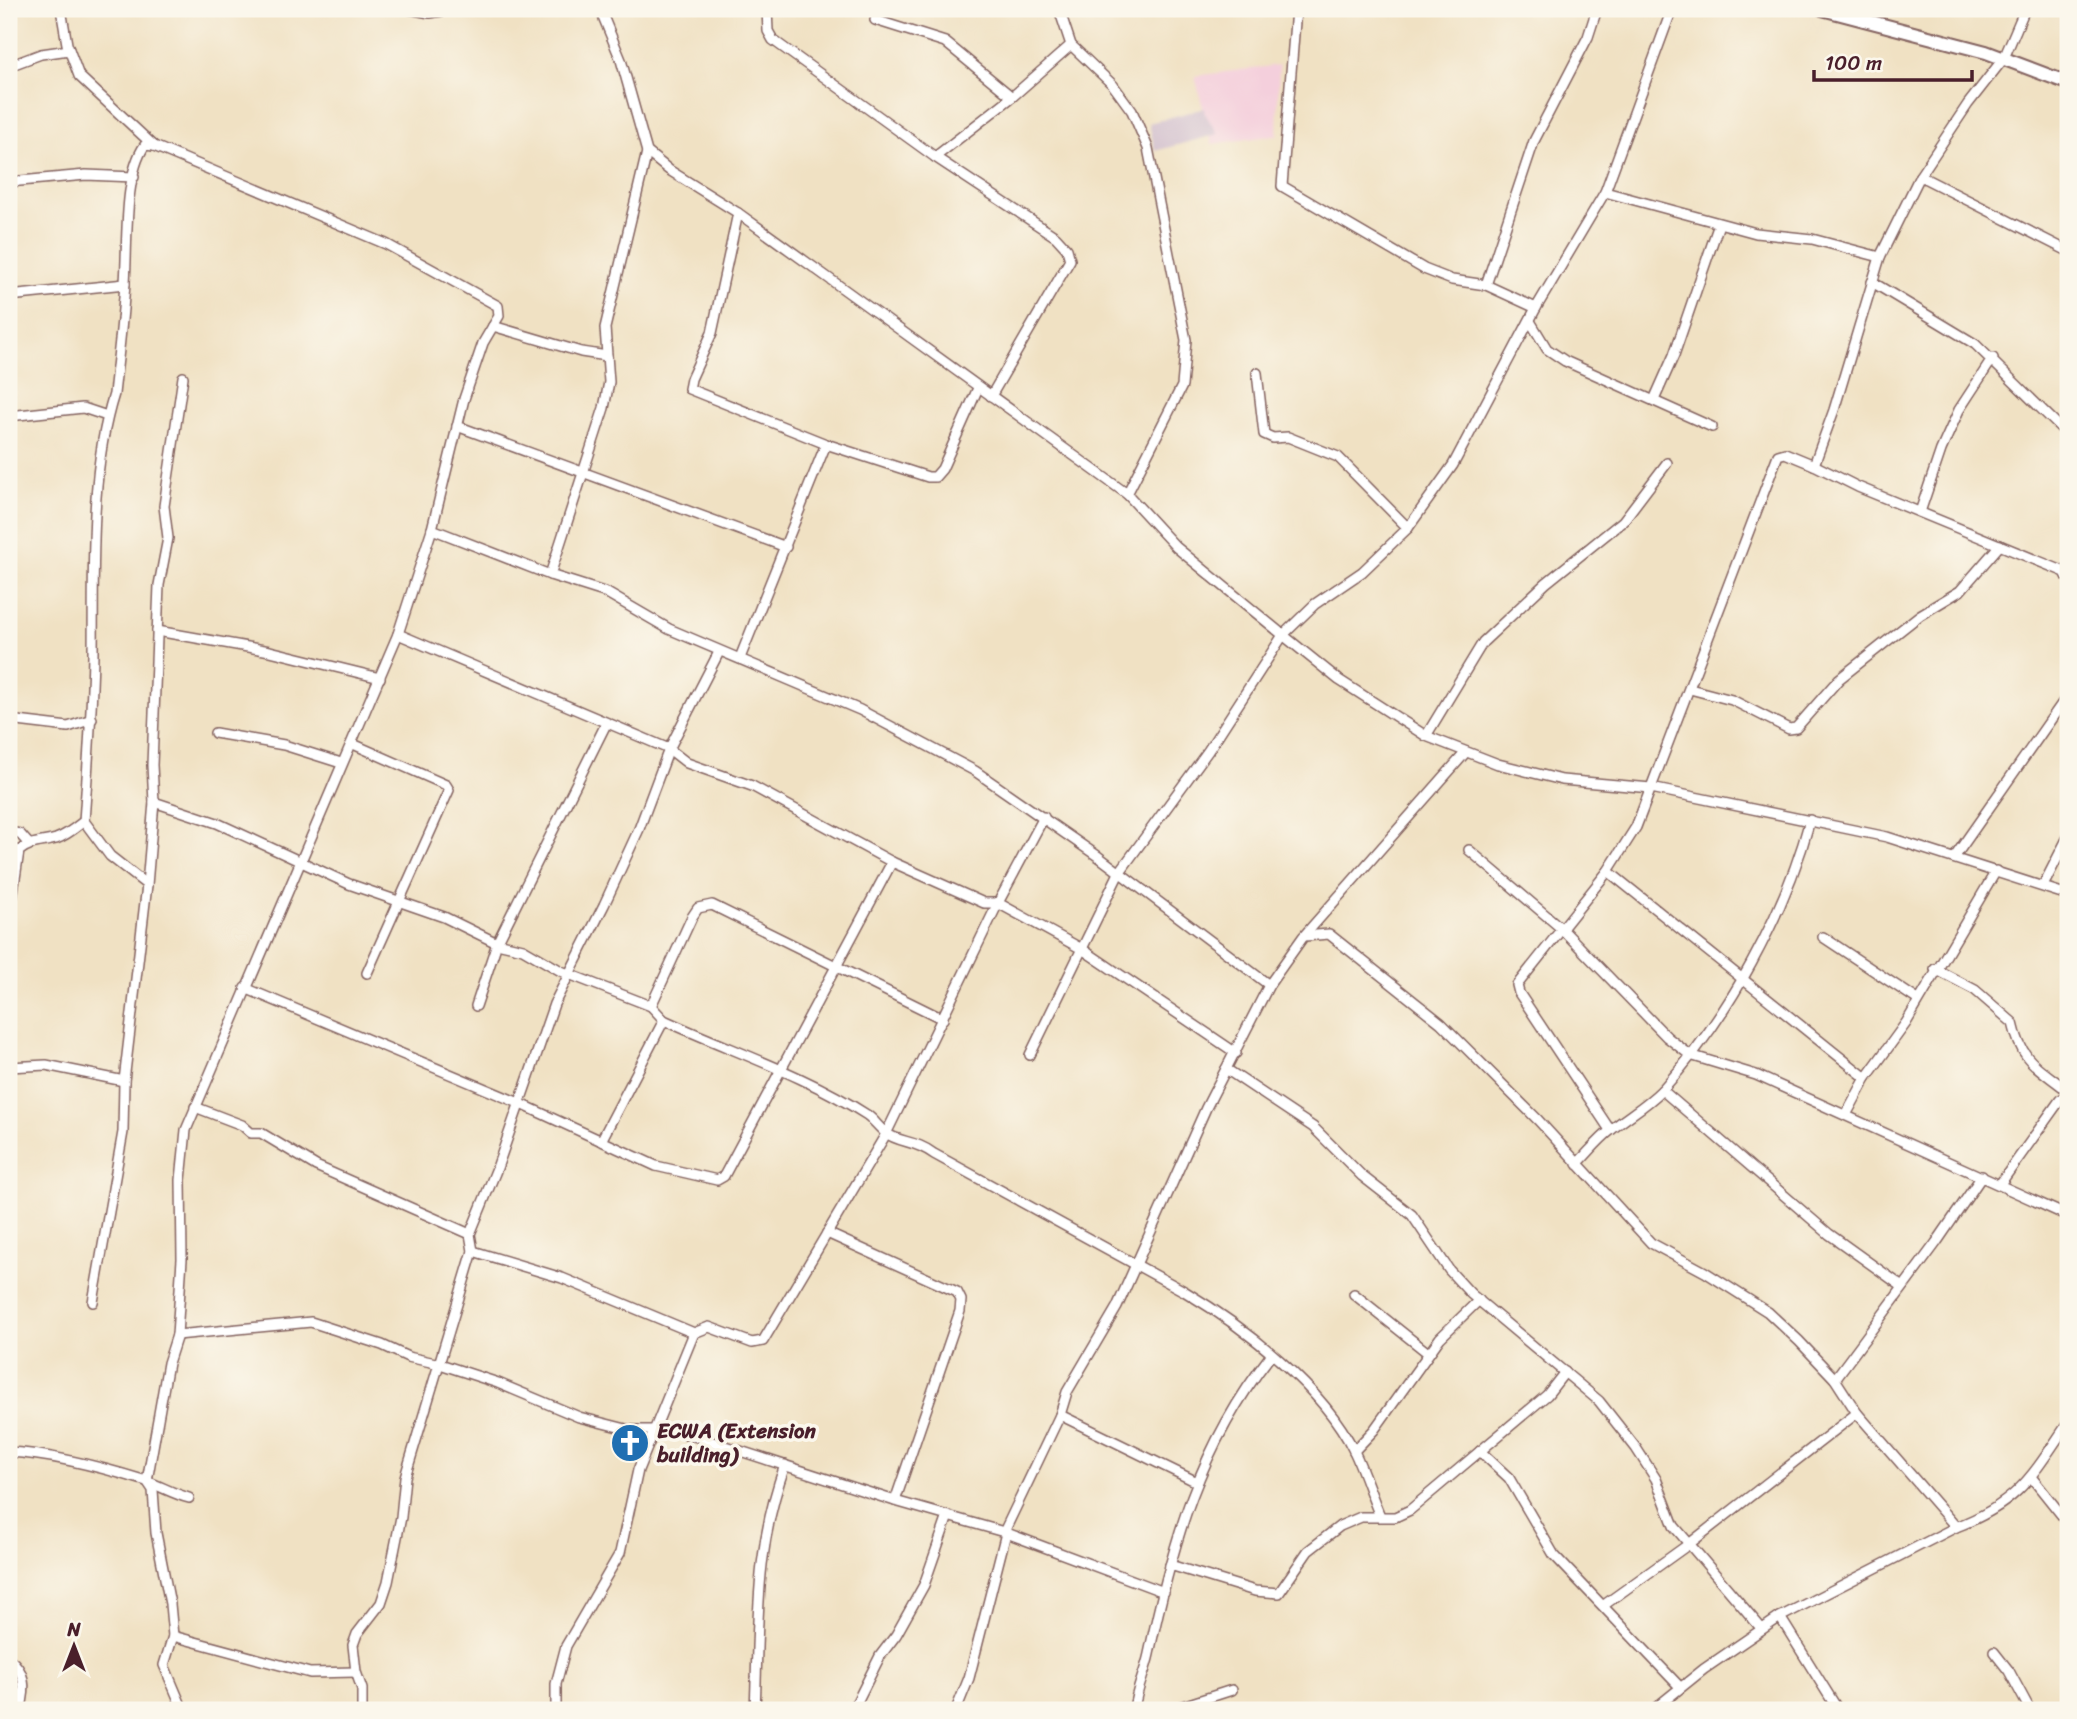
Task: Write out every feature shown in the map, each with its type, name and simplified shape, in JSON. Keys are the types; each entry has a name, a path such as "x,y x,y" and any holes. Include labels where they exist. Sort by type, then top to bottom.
{"street":[{"path":"61,9 69,50 79,76 96,95 154,146"},
{"path":"409,9 430,13 454,9"},
{"path":"550,575 604,408 608,382 605,328 647,152 621,60 600,9"},
{"path":"767,9 768,31 773,40 935,157 1056,237 1067,249 1070,260 992,396"},
{"path":"1059,9 1071,45 1113,85 1132,111 1148,148 1186,340 1182,386 1127,494"},
{"path":"1296,9 1282,186 1424,269 1452,280 1486,285 1536,308"},
{"path":"1486,285 1534,141 1588,37 1597,9"},
{"path":"1030,1055 1119,873 1208,751 1283,635 1315,604 1362,572 1408,528 1453,465 1536,308 1605,192 1672,9"},
{"path":"1822,9 1923,33 2004,58 2068,83"},
{"path":"1814,465 1834,410 1880,257 1920,176 1968,104 2004,58 2025,9"},
{"path":"875,20 945,41 1012,97"},
{"path":"935,157 1012,97 1071,45"},
{"path":"9,66 19,60 69,50"},
{"path":"147,885 110,856 84,821 92,719 96,511 107,416 114,394 135,163 145,145 154,146 386,244 498,306 499,316 482,343 457,426 432,529 398,634 186,1130 182,1151 182,1259 177,1335 168,1363 147,1481 154,1496 156,1534 163,1562 173,1636 164,1665 183,1710"},
{"path":"647,152 669,170 738,213 1127,494 1176,547 1283,635 1339,680 1426,736 1498,764 1562,780 1651,788 1887,837 2068,895"},
{"path":"9,182 86,176 134,177"},
{"path":"1920,176 2068,251"},
{"path":"1605,192 1756,233 1840,245 1880,257"},
{"path":"738,213 712,333 691,379 690,390 826,444 935,477 942,469 978,388"},
{"path":"1654,400 1674,355 1719,224"},
{"path":"1872,282 1975,344 1993,358 2068,435"},
{"path":"9,296 125,284"},
{"path":"1530,321 1547,349 1565,361 1712,427"},
{"path":"493,326 581,352 607,356"},
{"path":"1920,512 1941,450 1959,411 1993,358"},
{"path":"1256,373 1264,434 1273,438 1288,437 1338,457 1408,528"},
{"path":"93,1301 123,1132 124,1082 154,802 151,788 159,585 168,538 164,506 183,377"},
{"path":"9,416 83,408 107,416"},
{"path":"457,426 786,547"},
{"path":"740,658 826,444"},
{"path":"1610,1130 1516,988 1519,980 1608,871 1636,827 1776,457 1785,453 1858,487 2067,573"},
{"path":"1426,736 1483,642 1546,583 1623,522 1667,463"},
{"path":"432,529 550,575 607,593 669,629 860,710 975,771 1044,817 1269,985"},
{"path":"1690,689 1732,700 1789,729 1796,728 1839,679 1920,615 1960,591 2000,545"},
{"path":"157,631 270,650 380,678"},
{"path":"398,634 669,749 687,763 752,786 892,862 984,903 998,903 1082,949 1236,1053"},
{"path":"362,1710 362,1689 356,1672 353,1645 357,1634 381,1603 388,1582 401,1517 405,1477 473,1251 470,1234 554,1004 639,829 669,749 719,652"},
{"path":"1954,858 2068,695"},
{"path":"9,720 68,727 92,719"},
{"path":"476,1006 497,943 606,724"},
{"path":"215,733 284,745 341,763"},
{"path":"353,744 446,785 449,790 367,973"},
{"path":"956,1710 969,1678 1005,1533 1060,1415 1067,1392 1137,1265 1159,1207 1269,985 1303,937 1466,752"},
{"path":"154,802 184,810 302,859 349,884 444,917 497,943 523,949 569,974 651,1006 664,1020 783,1070 869,1116 886,1134 923,1145 934,1154 1214,1309 1298,1378 1336,1420 1354,1451 1380,1516"},
{"path":"473,1251 562,1278 694,1333 709,1327 752,1343 763,1341 886,1134 998,903 1044,817"},
{"path":"1577,1164 1610,1130 1642,1109 1661,1090 1690,1055 1744,979 1803,848 1811,820"},
{"path":"9,920 15,862 19,851 28,844 69,833 84,821"},
{"path":"9,832 20,834 28,844"},
{"path":"2043,886 2068,837"},
{"path":"1469,850 1562,929 1667,1037 1690,1055 1756,1075 2068,1216"},
{"path":"245,988 519,1103 656,1166 717,1180 724,1176 783,1070 892,862"},
{"path":"1608,871 1866,1078"},
{"path":"1846,1115 1866,1078 1918,1000 1996,871"},
{"path":"651,1006 692,917 698,908 712,905 943,1019"},
{"path":"1303,937 1329,934 1408,994 1482,1064 1651,1243 1768,1312 1835,1379 1857,1413 1956,1527"},
{"path":"1823,937 1918,1000"},
{"path":"1935,969 1975,990 2012,1023 2014,1037 2029,1060 2068,1093 2060,1100 2000,1184"},
{"path":"601,1141 664,1020"},
{"path":"9,1067 46,1065 124,1082"},
{"path":"1226,1069 1313,1126 1362,1176 1412,1215 1449,1270 1479,1300 1599,1401 1636,1448 1656,1479 1674,1526 1761,1628"},
{"path":"1661,1090 1829,1234 1903,1287"},
{"path":"195,1107 242,1125 251,1133 261,1133 316,1166 470,1234"},
{"path":"1835,1379 1982,1176"},
{"path":"827,1233 957,1292 961,1300 960,1311 895,1501"},
{"path":"1354,1294 1428,1353"},
{"path":"1354,1451 1374,1430 1428,1353 1479,1300"},
{"path":"177,1335 311,1322 382,1345 408,1357 440,1364 540,1398 579,1417 630,1430 670,1430 1005,1533 1164,1592"},
{"path":"556,1710 556,1684 566,1646 620,1553 638,1470 694,1333"},
{"path":"1134,1710 1177,1535 1209,1450 1245,1389 1271,1355"},
{"path":"1170,1565 1255,1591 1279,1593 1308,1551 1328,1534 1361,1517 1395,1517 1410,1510 1547,1395 1565,1373"},
{"path":"1604,1605 1689,1544 1857,1413"},
{"path":"1060,1415 1197,1482"},
{"path":"1653,1710 1680,1687 1780,1616 1956,1527 1984,1516 2006,1502 2032,1478 2068,1423"},
{"path":"1480,1451 1510,1478 1554,1555 1680,1687"},
{"path":"9,1452 84,1463 147,1481 172,1494 190,1498"},
{"path":"755,1710 760,1562 770,1506 785,1465"},
{"path":"2032,1478 2068,1523"},
{"path":"853,1710 880,1656 896,1635 924,1585 948,1516"},
{"path":"1780,1616 1838,1710"},
{"path":"173,1636 310,1673 356,1672"},
{"path":"1994,1652 2009,1671 2030,1710"},
{"path":"9,1659 22,1673 24,1698 20,1710"},
{"path":"1170,1710 1231,1690"}],"shaded area":[{"path":"1279,65 1277,135 1212,144 1195,76"},
{"path":"1205,108 1204,112 1218,134 1155,151 1149,123"}],"place":[{"name":"ECWA (Extension building)","path":"630,1443"}]}
